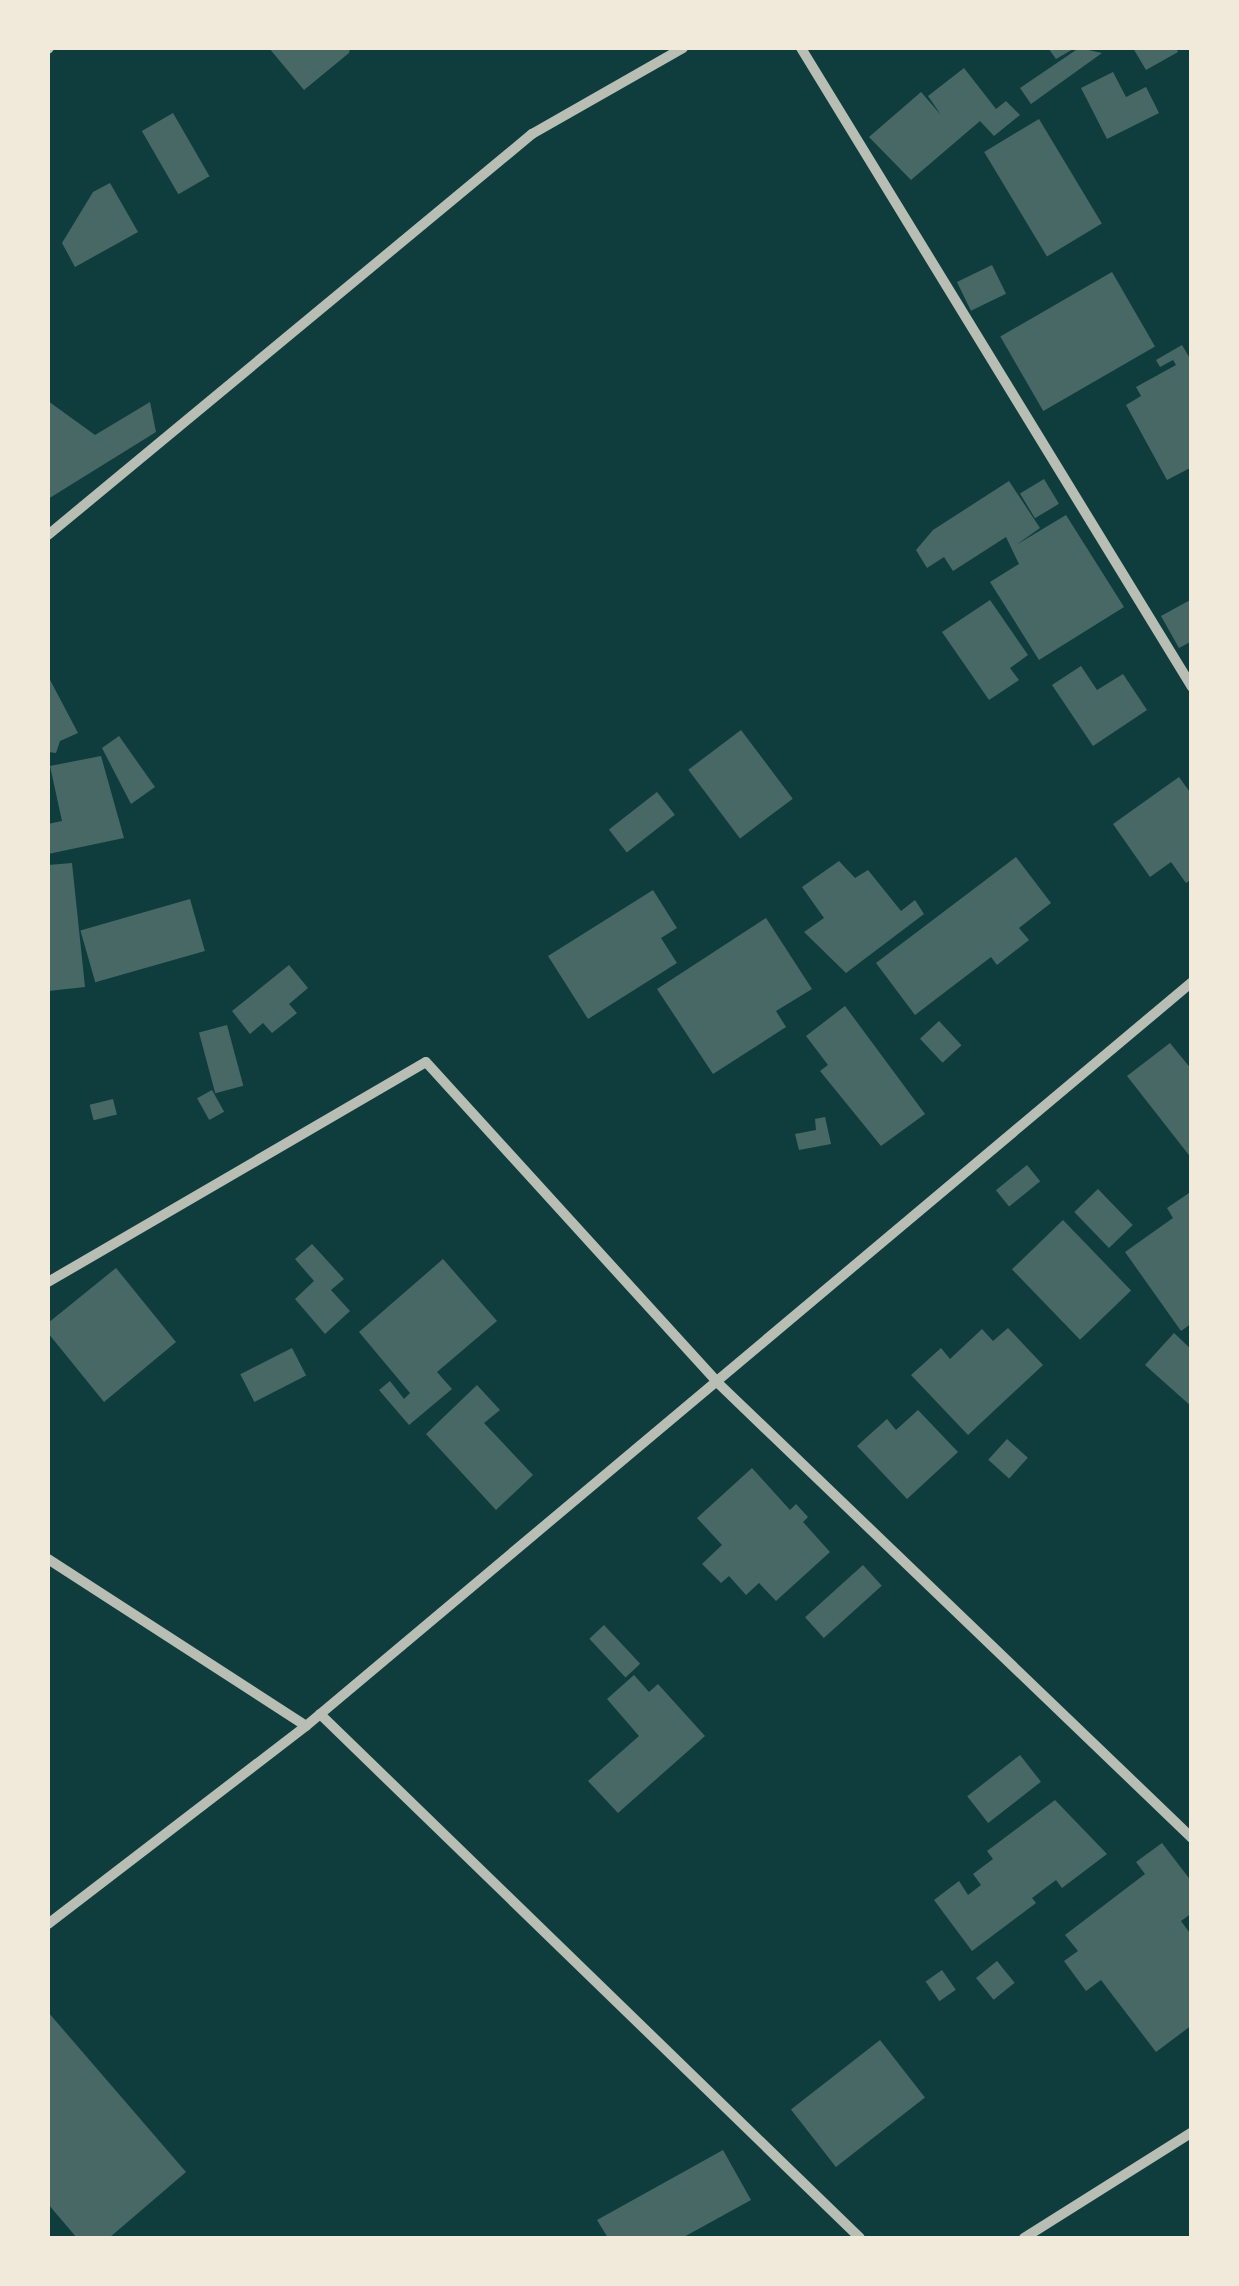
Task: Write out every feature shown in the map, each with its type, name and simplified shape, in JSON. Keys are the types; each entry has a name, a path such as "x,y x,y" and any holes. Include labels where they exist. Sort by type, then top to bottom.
{"street":[{"path":"48,535 532,134 683,48"},
{"path":"801,48 1192,687"},
{"path":"48,1924 306,1726 719,1384 1192,982"},
{"path":"48,1282 426,1062 719,1384 1192,1838"},
{"path":"48,1559 306,1726"},
{"path":"320,1714 860,2238"},
{"path":"1024,2238 1192,2132"}],"building":[{"path":"269,48 350,48 349,53 304,90"},
{"path":"1048,48 1075,48 1056,59"},
{"path":"1079,48 1102,53 1031,104 1020,88"},
{"path":"1133,48 1176,48 1178,52 1146,70"},
{"path":"964,68 996,109 1006,101 1020,115 994,136 980,121 911,180 869,137 921,92 941,115 928,96"},
{"path":"1113,72 1126,97 1146,87 1159,113 1107,139 1081,88"},
{"path":"173,113 210,176 178,194 142,131"},
{"path":"1039,119 1102,224 1047,257 984,152"},
{"path":"110,183 138,232 75,267 62,243 93,192"},
{"path":"992,265 1006,294 971,311 957,282"},
{"path":"1112,272 1155,346 1043,411 1000,337"},
{"path":"1182,345 1192,362 1192,467 1167,480 1126,405 1141,396 1136,387 1176,365 1173,360 1160,367 1156,360"},
{"path":"48,401 95,435 150,402 156,432 48,499"},
{"path":"1044,479 1059,504 1035,518 1020,493"},
{"path":"1009,481 1040,528 1016,545 1066,515 1124,607 1039,660 990,582 1019,564 1006,537 953,571 944,557 927,568 916,550 933,530"},
{"path":"1192,599 1192,641 1179,648 1161,616"},
{"path":"990,600 1028,655 1010,668 1019,680 989,700 942,632"},
{"path":"1081,666 1097,690 1123,674 1147,710 1093,746 1052,685"},
{"path":"48,676 78,733 60,741 56,753 48,752"},
{"path":"741,730 793,799 740,838 688,770"},
{"path":"119,736 155,787 131,804 102,748"},
{"path":"101,756 124,838 48,854 48,824 62,821 50,766"},
{"path":"1179,777 1192,795 1192,879 1186,883 1171,862 1150,877 1113,824"},
{"path":"657,792 675,815 627,852 609,830"},
{"path":"1016,857 1051,903 1019,928 1029,940 997,965 991,957 915,1015 876,963"},
{"path":"839,861 855,878 868,870 901,911 915,900 924,914 846,973 804,932 824,918 802,887"},
{"path":"72,863 85,987 48,991 48,865"},
{"path":"653,890 677,928 661,938 677,963 588,1019 548,956"},
{"path":"190,899 205,951 95,982 80,930"},
{"path":"766,918 812,989 776,1011 786,1027 713,1074 657,989"},
{"path":"289,965 308,988 289,1004 297,1013 272,1033 263,1023 250,1034 232,1011"},
{"path":"845,1006 925,1114 881,1146 820,1071 828,1065 806,1036"},
{"path":"939,1021 962,1045 942,1063 920,1039"},
{"path":"227,1025 243,1086 215,1093 199,1033"},
{"path":"1170,1043 1192,1070 1192,1159 1127,1076"},
{"path":"212,1090 224,1112 209,1120 197,1098"},
{"path":"113,1099 117,1115 94,1120 90,1105"},
{"path":"825,1117 831,1144 799,1150 795,1134 816,1130 815,1119"},
{"path":"1027,1165 1040,1181 1009,1206 996,1190"},
{"path":"1098,1189 1133,1225 1109,1248 1074,1212"},
{"path":"1189,1193 1192,1323 1181,1331 1125,1252 1173,1218 1167,1208"},
{"path":"1063,1220 1131,1290 1080,1340 1012,1269"},
{"path":"312,1244 344,1279 331,1290 350,1311 325,1334 295,1299 314,1281 295,1259"},
{"path":"443,1259 497,1321 437,1372 452,1389 409,1425 379,1390 390,1381 404,1399 410,1393 359,1332"},
{"path":"116,1268 176,1342 104,1402 48,1333 48,1323"},
{"path":"1008,1328 1043,1365 968,1435 911,1375 941,1348 950,1359 982,1329 993,1341"},
{"path":"1174,1333 1192,1350 1192,1407 1145,1365"},
{"path":"292,1348 306,1376 254,1402 240,1374"},
{"path":"477,1385 500,1410 484,1423 533,1475 496,1510 426,1434"},
{"path":"918,1410 958,1452 907,1499 857,1446 887,1419 896,1430"},
{"path":"1007,1439 1028,1458 1009,1479 988,1460"},
{"path":"752,1468 790,1510 796,1504 808,1517 803,1522 830,1552 776,1601 759,1583 746,1595 729,1576 721,1583 702,1564 722,1545 697,1518"},
{"path":"863,1565 882,1586 824,1638 805,1617"},
{"path":"604,1625 640,1664 626,1677 589,1639"},
{"path":"634,1675 649,1692 658,1684 705,1736 618,1813 588,1781 639,1736 607,1699"},
{"path":"1020,1755 1041,1782 988,1823 967,1796"},
{"path":"1055,1800 1107,1854 1062,1888 1056,1880 1032,1898 1036,1903 972,1951 934,1900 959,1881 968,1895 981,1885 973,1874 993,1859 987,1851"},
{"path":"1162,1843 1192,1882 1192,1913 1181,1921 1192,1936 1192,2025 1156,2052 1101,1980 1086,1991 1064,1961 1078,1951 1065,1935 1145,1874 1136,1862"},
{"path":"997,1961 1015,1983 994,2000 976,1978"},
{"path":"942,1970 956,1990 939,2001 926,1981"},
{"path":"48,2012 186,2172 109,2238 77,2238 48,2204"},
{"path":"880,2040 925,2098 836,2167 791,2110"},
{"path":"723,2150 751,2200 682,2238 608,2238 597,2220"}]}
